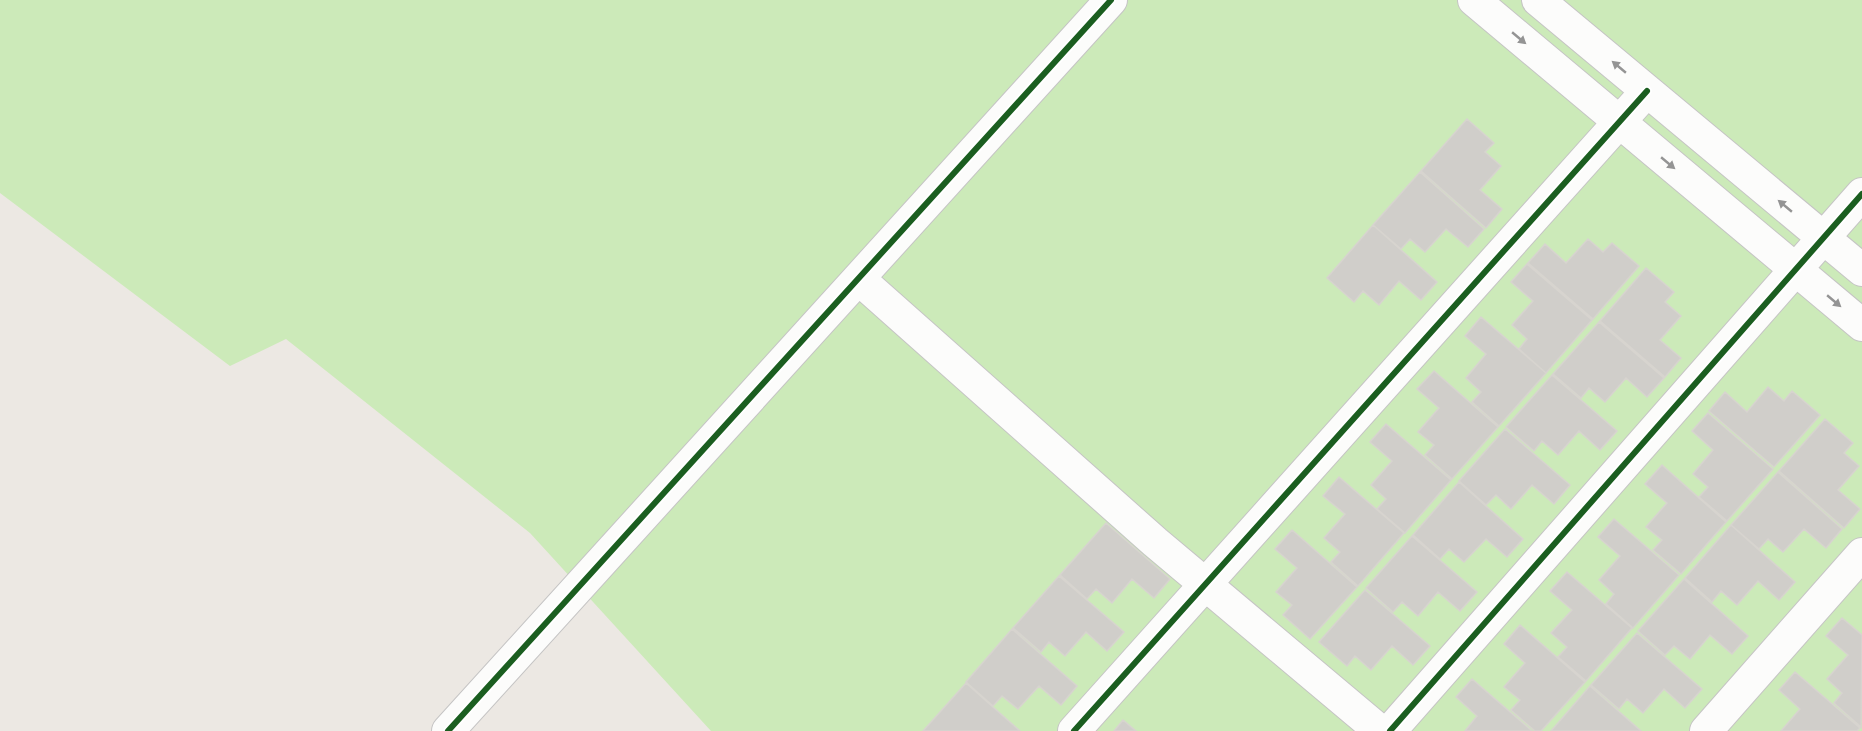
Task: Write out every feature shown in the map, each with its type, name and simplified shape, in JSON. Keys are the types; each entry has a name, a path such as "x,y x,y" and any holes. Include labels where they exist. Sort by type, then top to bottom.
{"street":[{"path":"448,731 1111,0"},
{"path":"1474,0 1862,325"},
{"path":"1538,0 1862,270"},
{"path":"1074,731 1204,583 1647,91"},
{"path":"1390,731 1862,194"},
{"path":"859,279 1204,583 1380,731"},
{"path":"1706,731 1862,554"}],"green space":[{"path":"0,0 1862,0 1862,731 711,731 530,533 286,339 230,366 0,193"}],"building":[{"path":"1467,119 1494,143 1485,152 1501,166 1480,190 1502,209 1486,228 1421,171"},
{"path":"1420,172 1484,229 1468,247 1446,229 1425,252 1410,239 1401,249 1373,225"},
{"path":"1373,225 1437,282 1421,300 1399,281 1379,305 1363,291 1354,302 1327,278"},
{"path":"1588,239 1603,252 1612,243 1639,266 1593,319 1528,263 1545,244 1566,263"},
{"path":"1527,264 1592,320 1546,373 1519,349 1527,339 1512,325 1533,301 1511,282"},
{"path":"1646,268 1674,292 1665,302 1681,316 1660,340 1681,358 1665,377 1600,321"},
{"path":"1481,317 1546,373 1499,426 1472,402 1481,392 1466,378 1486,354 1465,336"},
{"path":"1599,322 1664,378 1647,397 1626,378 1605,402 1589,388 1581,398 1553,374"},
{"path":"1434,371 1498,427 1452,479 1425,455 1434,445 1418,432 1439,408 1417,389"},
{"path":"1552,375 1617,431 1600,450 1579,431 1558,455 1542,441 1534,451 1506,427"},
{"path":"1768,387 1784,401 1792,391 1820,415 1774,467 1709,411 1725,392 1747,412"},
{"path":"1708,413 1773,469 1727,521 1699,497 1708,487 1693,474 1713,450 1692,431"},
{"path":"1825,419 1853,443 1844,453 1859,466 1838,490 1860,509 1844,528 1779,471"},
{"path":"1386,424 1451,480 1405,533 1377,509 1386,499 1371,485 1392,461 1370,442"},
{"path":"1505,429 1570,485 1554,504 1532,485 1511,509 1496,495 1486,505 1459,481"},
{"path":"1662,465 1726,522 1681,574 1653,550 1662,540 1646,527 1667,503 1645,484"},
{"path":"1778,472 1842,529 1826,548 1804,529 1783,552 1768,539 1759,549 1731,525"},
{"path":"1339,477 1404,533 1358,586 1331,562 1340,552 1324,538 1345,514 1323,496"},
{"path":"1459,482 1523,539 1507,557 1486,539 1464,562 1449,549 1440,559 1413,535"},
{"path":"1614,519 1679,575 1633,628 1606,604 1614,594 1599,580 1620,556 1598,537"},
{"path":"1106,523 1170,579 1154,598 1132,579 1112,603 1096,589 1087,599 1060,575"},
{"path":"1731,525 1795,582 1779,600 1758,581 1737,605 1721,591 1712,602 1685,578"},
{"path":"1292,530 1357,587 1310,639 1283,615 1292,605 1276,592 1297,568 1275,549"},
{"path":"1412,536 1477,592 1460,611 1438,592 1418,616 1402,602 1393,612 1366,588"},
{"path":"1567,572 1632,628 1586,681 1558,657 1567,647 1551,633 1572,610 1550,591"},
{"path":"1059,576 1124,632 1107,651 1086,632 1065,656 1049,642 1041,652 1013,628"},
{"path":"1684,579 1748,636 1732,654 1710,635 1690,659 1674,646 1665,655 1638,631"},
{"path":"1365,590 1430,646 1413,665 1392,646 1371,670 1355,656 1347,666 1319,642"},
{"path":"1842,618 1862,635 1861,727 1834,703 1842,693 1827,679 1848,655 1826,636"},
{"path":"1520,625 1585,682 1541,731 1535,731 1511,710 1520,700 1504,687 1525,663 1504,644"},
{"path":"1012,629 1077,686 1061,705 1039,686 1018,709 1002,696 993,706 966,682"},
{"path":"1637,633 1702,689 1685,708 1664,689 1643,713 1627,699 1619,709 1591,685"},
{"path":"1795,672 1860,728 1857,731 1781,731 1800,709 1779,690"},
{"path":"1472,679 1532,731 1465,731 1477,716 1456,697"},
{"path":"966,683 1020,731 923,731"},
{"path":"1590,686 1641,731 1551,731"},
{"path":"1123,720 1136,731 1114,731"}],"cycle path":[{"path":"448,731 1111,0"},
{"path":"1074,731 1647,91"},
{"path":"1390,731 1862,194"}]}
